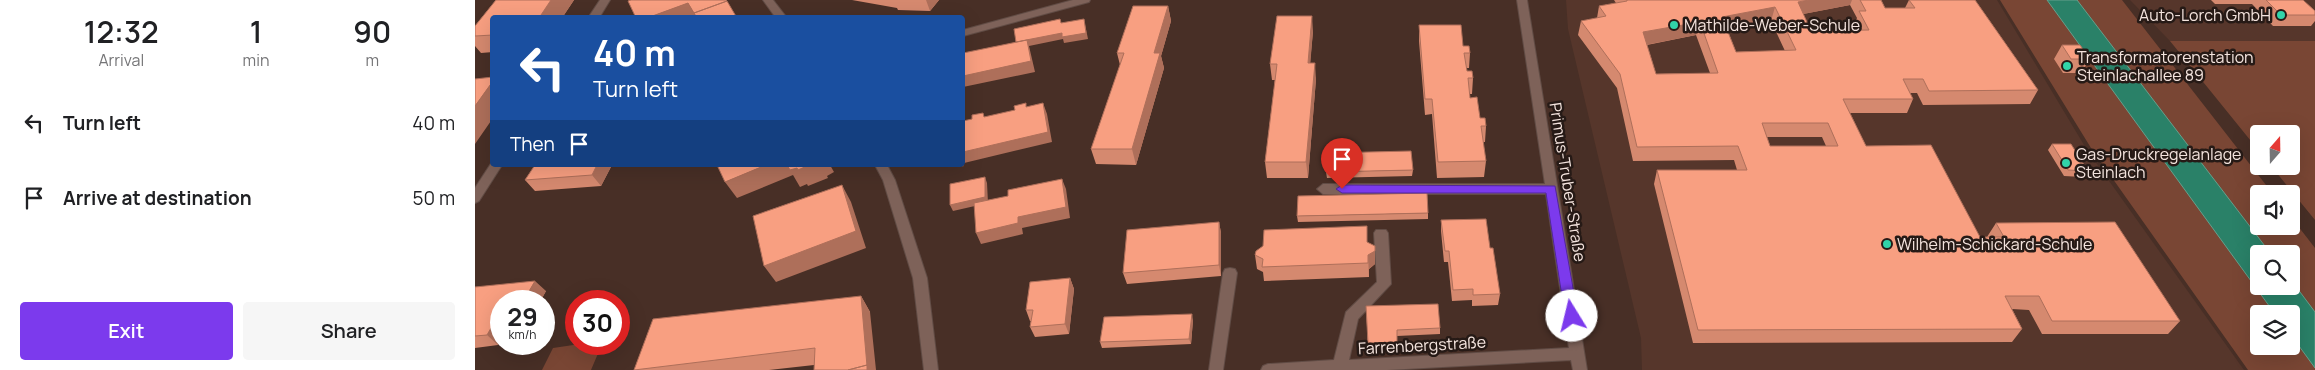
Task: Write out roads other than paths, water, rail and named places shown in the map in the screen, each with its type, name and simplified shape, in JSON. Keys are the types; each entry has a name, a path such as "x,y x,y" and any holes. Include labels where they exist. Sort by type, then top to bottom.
{"street":[{"path":"595,15 605,0"},
{"path":"768,0 780,15"},
{"path":"965,32 1085,0"},
{"name":"Primus-Truber-Straße","path":"1522,0 1580,370"},
{"path":"475,198 495,167"},
{"path":"882,167 889,180 920,278 931,370"},
{"path":"1323,189 1551,189"},
{"path":"1340,368 1351,316 1384,284 1381,233"},
{"path":"1216,370 1230,274"},
{"name":"Farrenbergstraße","path":"1268,370 1340,368 1578,354"}],"place":[{"name":"Auto-Lorch GmbH","path":"2281,15"},
{"name":"Mathilde-Weber-Schule","path":"1674,25"},
{"name":"Transformatorenstation Steinlachallee 89","path":"2067,66"},
{"name":"Gas-Druckregelanlage Steinlach","path":"2066,163"},
{"name":"Wilhelm-Schickard-Schule","path":"1887,244"}]}
